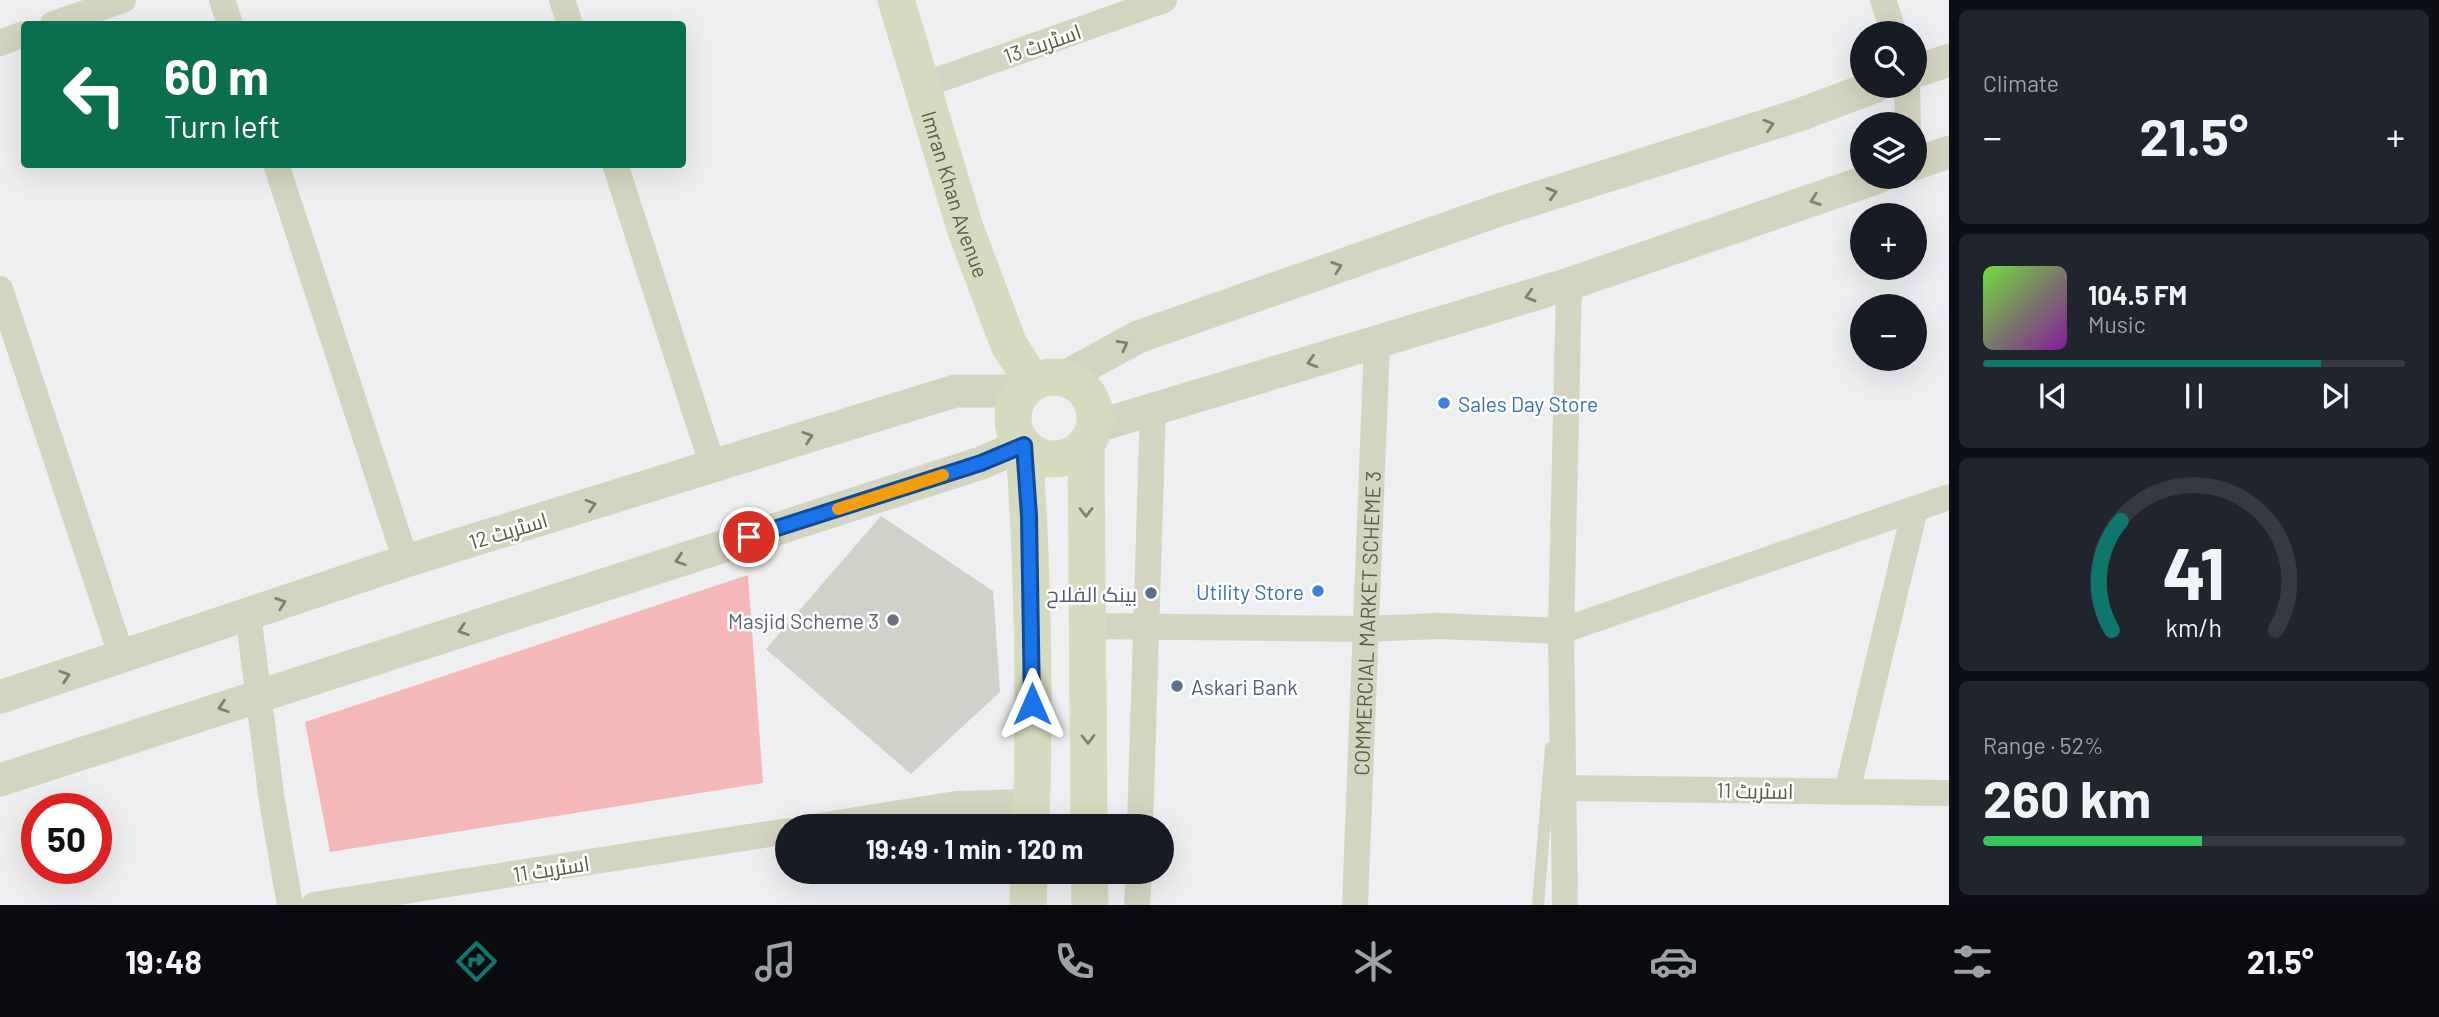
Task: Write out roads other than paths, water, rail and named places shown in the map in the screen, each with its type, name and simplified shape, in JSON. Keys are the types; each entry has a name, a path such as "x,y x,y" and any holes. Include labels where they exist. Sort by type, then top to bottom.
{"main road":[{"name":"Imran Khan Avenue","path":"896,0 965,228 1009,345 1040,384"},
{"path":"1089,814 1087,626 1090,435 1095,415 1092,402 1085,391 1075,383 1040,384 1013,412 1017,435 1024,445 1045,458 1056,459 1078,451 1090,435"},
{"path":"1024,445 1032,630 1031,814"},
{"path":"1028,905 1029,884"},
{"path":"1089,884 1090,905"}],"street":[{"path":"62,21 123,0"},
{"path":"222,0 229,21"},
{"path":"562,0 569,21"},
{"name":"اسٹریٹ 13","path":"921,86 1164,0"},
{"path":"1883,0 1890,21"},
{"path":"0,43 21,35"},
{"path":"1927,68 1949,60"},
{"path":"1040,384 1138,337 1486,214 1799,115 1850,96"},
{"path":"1927,160 1949,152"},
{"path":"277,168 406,561"},
{"path":"616,168 713,467"},
{"path":"1090,435 1153,408 1569,284 1850,187"},
{"path":"1565,905 1560,631 1569,284"},
{"path":"0,289 122,657"},
{"name":"COMMERCIAL MARKET SCHEME 3","path":"1355,905 1377,342"},
{"name":"اسٹریٹ 12","path":"0,697 406,561 955,391 1040,384"},
{"path":"1140,814 1153,408"},
{"path":"0,780 981,463 1024,445"},
{"path":"1087,626 1367,629 1438,626 1560,631 1949,497"},
{"path":"1847,792 1916,509"},
{"path":"248,614 272,801 290,905"},
{"name":"اسٹریٹ 11","path":"1562,788 1949,793"},
{"path":"893,814 956,804 1031,814"},
{"name":"اسٹریٹ 11","path":"314,905 775,833"},
{"path":"1138,905 1139,884"}],"lane":[{"path":"1538,905 1560,631"}],"place":[{"name":"Sales Day Store","path":"1444,403"},
{"name":"Utility Store","path":"1318,591"},
{"name":"بینک الفلاح","path":"1151,593"},
{"name":"Masjid Scheme 3","path":"893,620"},
{"name":"Askari Bank","path":"1177,686"}]}
